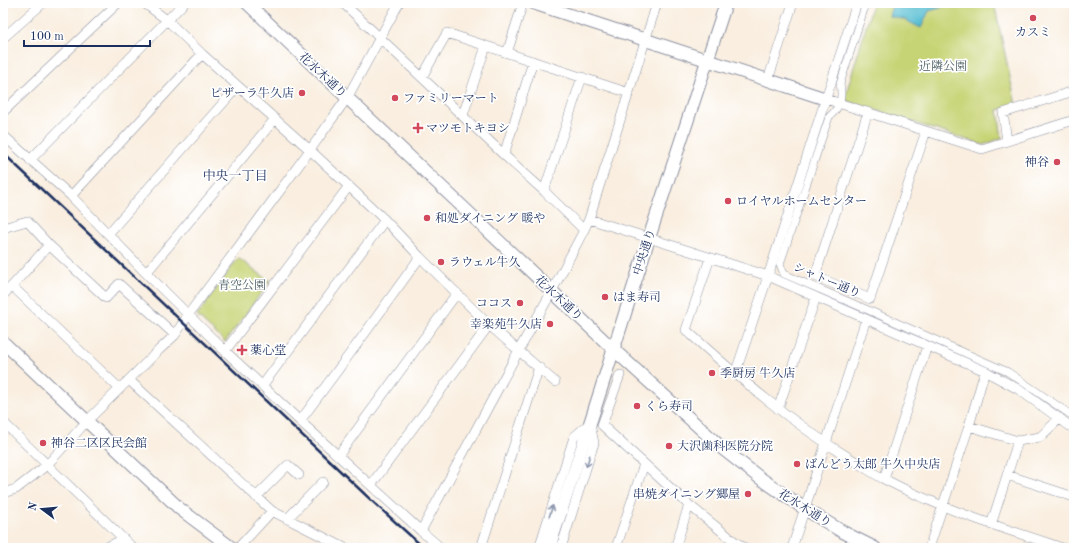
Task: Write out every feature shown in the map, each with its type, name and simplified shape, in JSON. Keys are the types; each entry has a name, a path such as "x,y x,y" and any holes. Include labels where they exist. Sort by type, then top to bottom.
{"street":[{"path":"3,38 43,3"},
{"path":"3,112 118,3"},
{"path":"144,3 167,20 202,54 310,150 385,220 489,325 555,382"},
{"path":"30,160 184,3"},
{"name":"花水木通り","path":"247,3 613,349 723,450 804,509 843,532 875,548"},
{"path":"343,3 584,230"},
{"path":"3,493 16,489 47,465 87,421 175,335 188,315 347,98 399,3"},
{"path":"507,53 523,3"},
{"path":"533,3 982,149 1074,120"},
{"path":"421,531 552,291 589,219 657,3"},
{"name":"中央通り","path":"549,548 726,3"},
{"path":"768,80 793,3"},
{"path":"735,374 858,3"},
{"path":"840,103 842,92 840,84 866,3"},
{"path":"422,77 448,33 629,93"},
{"path":"463,115 486,46"},
{"path":"71,196 202,54"},
{"path":"504,155 533,61"},
{"path":"544,191 582,77"},
{"path":"108,234 238,86"},
{"path":"1007,141 1003,113 1074,91"},
{"name":"シャトー通り","path":"840,103 836,111 829,117 780,264 784,274 1008,372 1074,417"},
{"path":"868,112 815,276 870,299 926,131"},
{"path":"146,273 275,119"},
{"path":"3,135 71,196 188,315 262,386 441,548"},
{"path":"225,351 349,186"},
{"path":"589,219 768,276 985,371 1018,389 1074,429"},
{"path":"262,386 385,220"},
{"path":"3,228 26,221 106,298 119,284 175,335"},
{"path":"3,295 49,244"},
{"path":"300,421 420,257"},
{"path":"710,258 686,330 735,374 778,409 826,444 884,479 943,506 991,525 1063,548"},
{"path":"12,286 120,389"},
{"path":"338,456 457,293"},
{"path":"778,409 816,297"},
{"path":"792,548 866,319"},
{"path":"372,485 489,325"},
{"path":"3,342 180,509 232,548"},
{"path":"884,479 927,346"},
{"path":"481,548 539,367"},
{"path":"930,548 985,371"},
{"path":"620,375 602,425 733,545 745,548"},
{"path":"129,380 272,511 345,548"},
{"path":"969,426 1018,441 1040,437 1060,418"},
{"path":"3,422 133,548"},
{"path":"539,548 574,437 590,423 594,443 561,548"},
{"path":"991,525 1018,441"},
{"path":"616,548 644,464"},
{"path":"256,497 288,465 299,475"},
{"path":"1007,475 1074,497"},
{"path":"287,519 323,482"},
{"path":"675,548 689,505"},
{"path":"238,548 272,511"},
{"path":"104,548 124,539"}],"green space":[{"name":"近隣公園","path":"873,3 994,3 1016,105 998,110 1002,138 983,145 844,100"},
{"name":"青空公園","path":"238,258 270,281 225,342 197,316"}],"water":[{"path":"893,3 949,3 940,8 929,11 921,28 906,20 889,16"}],"railway":[{"path":"3,153 371,500 424,548"}],"place":[{"name":"カスミ","path":"1033,18"},
{"name":"ピザーラ牛久店","path":"302,93"},
{"name":"ファミリーマート","path":"395,98"},
{"name":"マツモトキヨシ","path":"418,128"},
{"name":"神谷","path":"1057,162"},
{"name":"ロイヤルホームセンター","path":"728,201"},
{"name":"和処ダイニング 暖や","path":"427,218"},
{"name":"ラウェル牛久","path":"441,262"},
{"name":"はま寿司","path":"605,297"},
{"name":"ココス","path":"520,303"},
{"name":"幸楽苑牛久店","path":"550,324"},
{"name":"薬心堂","path":"242,350"},
{"name":"季厨房 牛久店","path":"712,373"},
{"name":"くら寿司","path":"637,406"},
{"name":"神谷二区区民会館","path":"43,443"},
{"name":"大沢歯科医院分院","path":"669,446"},
{"name":"ばんどう太郎 牛久中央店","path":"797,464"},
{"name":"串焼ダイニング郷屋","path":"748,494"}],"district":[{"name":"中央一丁目","path":"235,175"}]}
